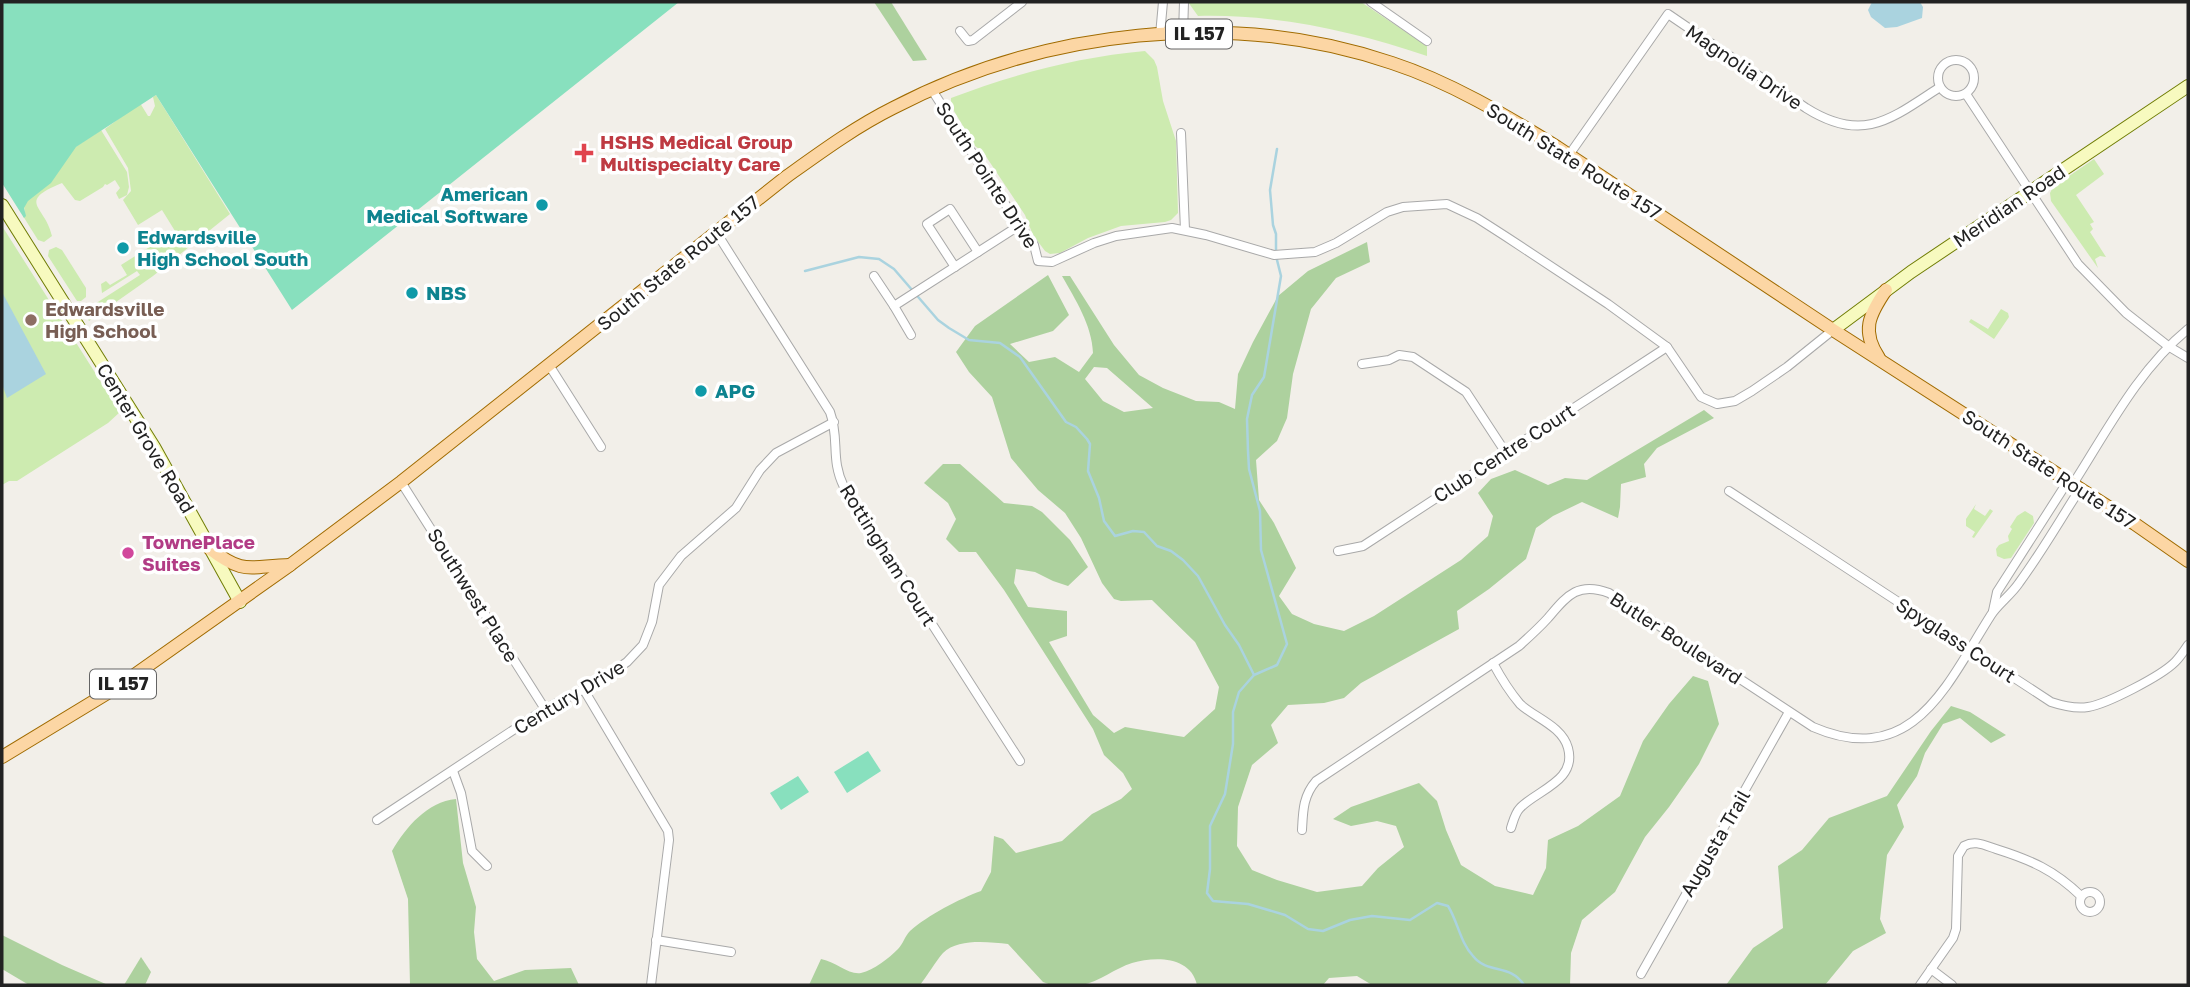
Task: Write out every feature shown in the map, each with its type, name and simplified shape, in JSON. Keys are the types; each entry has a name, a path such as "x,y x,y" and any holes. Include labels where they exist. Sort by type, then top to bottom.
{"main road":[{"name":"South State Route 157","path":"2,757 120,686 240,602 401,482 786,177 852,130 894,107 990,67 1069,46 1112,39 1183,34 1264,36 1312,41 1393,63 1462,93 1521,124 2188,561"},
{"path":"1881,361 1872,347 1868,330 1872,310 1886,290"},
{"path":"209,548 243,569 290,565"}],"street":[{"path":"960,31 968,41 973,40 1022,2"},
{"path":"1160,35 1163,2"},
{"path":"1183,34 1184,2"},
{"path":"1371,2 1427,40"},
{"name":"Magnolia Drive","path":"1569,155 1668,14 1806,108 1842,125 1878,123 1940,87"},
{"path":"1948,62 1965,62 1973,72 1973,84 1966,94 1954,96 1943,92 1940,87 1938,75 1948,62"},
{"name":"Meridian Road","path":"1833,330 1886,290 2188,86"},
{"name":"South Pointe Drive","path":"932,90 1034,245 1038,261 1052,262 1116,236 1172,228 1185,230"},
{"path":"1966,94 2078,264 2126,313 2188,358"},
{"path":"1181,133 1185,230 1274,255 1299,254 1315,252 1336,243 1387,212 1403,207 1447,204 1477,218 1608,304 1667,347 1701,397 1717,404 1735,401 1752,391 1833,330"},
{"name":"Center Grove Road","path":"2,205 140,423 240,602"},
{"path":"955,267 927,224 950,209 978,252"},
{"path":"894,306 1020,225"},
{"name":"Rottingham Court","path":"716,232 830,412 834,422 835,461 844,487 1020,761"},
{"path":"874,276 911,335"},
{"path":"2074,485 2144,375 2168,346 2188,329"},
{"name":"Club Centre Court","path":"1338,551 1363,546 1667,347"},
{"path":"1362,364 1389,360 1399,355 1413,357 1466,392 1506,453"},
{"path":"549,365 601,447"},
{"name":"Century Drive","path":"377,820 545,709 584,690 627,662 643,645 652,622 659,585 681,556 736,508 760,470 776,453 834,422"},
{"name":"Southwest Place","path":"401,482 545,709"},
{"name":"Butler Boulevard","path":"1302,830 1303,806 1316,781 1493,663 1534,633 1570,594 1585,589 1609,593 1813,727 1843,737 1871,738 1888,734 1914,721 1938,699 1993,611 1997,592 2074,485"},
{"name":"Butler Boulevard","path":"1993,611 2008,598 2020,582 2074,485"},
{"name":"Spyglass Court","path":"1729,491 2051,702 2074,708 2100,704 2163,671 2174,663 2188,645"},
{"path":"1493,663 1512,695 1564,739 1569,755 1560,779 1518,809 1511,828"},
{"path":"584,690 668,831 650,985"},
{"name":"Augusta Trail","path":"1641,974 1789,712"},
{"path":"453,771 461,793 472,851 487,866"},
{"path":"1920,985 1953,938 1956,929 1958,856 1964,846 1975,843 2033,861 2065,881 2081,896"},
{"path":"656,940 730,952"},
{"path":"1931,969 1952,985"}],"green space":[{"path":"2,2 679,2 292,310 156,95 76,147 51,183 28,201 24,208 24,218 2,183"},
{"path":"874,2 891,2 927,60 913,61"},
{"path":"1188,2 1361,2 1427,46 1427,56 1314,26 1256,18 1198,16"},
{"path":"1145,51 1157,67 1163,101 1176,141 1178,213 1165,222 1121,226 1088,238 1060,253 1050,254 1033,235 1025,215 983,152 975,146 951,106 951,98 998,81 1047,68"},
{"path":"156,95 230,214 153,276 89,321 85,314 87,309 140,275 137,271 102,293 101,284 106,281 110,285 127,275 121,265 175,231 162,210 138,225 123,200 131,191 128,168 105,129 140,103 150,116 155,106 153,97"},
{"path":"101,130 127,172 127,195 119,199 116,193 120,188 115,180 80,201 75,200 62,183 48,190 40,195 37,205 52,236 44,242 38,240 23,216 24,205 71,150"},
{"path":"2094,159 2104,174 2076,195 2094,222 2090,224 2093,229 2090,232 2106,257 2095,259 2098,268 2051,201 2050,193 2053,187"},
{"name":"Edwardsville High School","path":"2,226 120,412 108,423 17,481 2,485"},
{"path":"1367,242 1370,262 1336,278 1311,309 1293,374 1287,418 1277,441 1256,460 1259,500 1274,523 1296,568 1279,596 1292,614 1314,624 1344,631 1374,616 1461,560 1488,536 1493,516 1478,493 1491,479 1515,470 1548,485 1565,478 1587,480 1704,410 1714,418 1657,448 1644,464 1646,477 1621,484 1618,518 1582,502 1536,528 1526,559 1457,611 1459,629 1361,683 1344,698 1324,703 1288,705 1271,725 1278,743 1252,765 1238,807 1237,846 1252,870 1317,892 1362,886 1378,868 1404,847 1396,826 1377,821 1351,826 1333,819 1351,807 1419,783 1437,801 1461,865 1495,886 1533,895 1546,868 1548,840 1578,826 1620,796 1643,741 1669,704 1693,676 1708,681 1719,724 1699,764 1645,837 1615,892 1582,920 1571,953 1570,985 1372,985 1357,976 1329,978 1323,985 1197,985 1188,968 1180,963 1151,959 1132,963 1088,983 1062,986 1043,982 1008,944 983,942 965,943 949,948 920,985 809,985 821,959 852,972 866,971 890,956 900,947 910,931 926,919 981,891 991,872 994,836 1003,839 1016,853 1062,841 1092,814 1121,799 1132,789 1123,773 1104,755 1093,729 1004,590 976,552 959,552 946,539 956,519 948,503 924,483 943,464 960,464 1004,503 1032,506 1042,512 1070,540 1088,567 1068,586 1035,572 1016,569 1014,583 1028,607 1067,611 1067,636 1049,642 1093,715 1114,733 1125,727 1184,737 1215,709 1219,687 1195,642 1152,600 1114,599 1102,583 1081,538 1065,513 1038,490 1011,458 992,397 969,372 956,352 975,326 1048,275 1069,315 1053,331 1010,344 1029,362 1055,357 1079,372 1093,353 1086,322 1062,276 1070,276 1114,345 1139,375 1196,401 1219,402 1235,409 1238,374 1253,342 1278,296 1308,271","holes":["1094,367 1107,368 1153,408 1124,412 1103,401 1085,379"]},
{"path":"56,247 62,250 86,288 86,297 81,301 77,301 48,256 49,250"},
{"path":"2001,309 2008,313 2009,317 1994,339 1969,322 1971,319 1988,329"},
{"path":"1976,504 1974,509 1985,516 1990,509 1993,511 1974,538 1972,537 1975,532 1966,526 1966,519"},
{"path":"2025,511 2033,516 2034,523 2011,558 1997,556 1996,549 2009,541 2008,536 2012,529 2010,527 2017,516"},
{"path":"1951,706 1970,712 2006,735 1991,743 1960,718 1943,724 1925,753 1917,776 1897,805 1904,827 1887,855 1880,919 1886,933 1853,951 1825,985 1726,985 1753,948 1783,928 1778,866 1802,850 1829,818 1887,796"},
{"path":"868,751 881,771 847,793 834,772"},
{"path":"798,776 809,792 781,810 770,793"},
{"path":"456,799 463,863 476,907 474,932 477,959 494,981 525,970 571,968 579,985 410,985 408,899 392,851 418,817 436,805"},
{"path":"2,935 108,985 29,985 2,969"},
{"path":"141,957 151,972 145,985 124,985"}],"water":[{"path":"1872,2 1920,2 1923,7 1922,18 1897,27 1885,28 1871,17 1868,10"},
{"path":"2,292 46,374 7,398 2,384"}],"waterway":[{"path":"1277,149 1270,190 1276,256 1281,276 1264,377 1252,395 1247,419 1249,469 1260,511 1261,550 1287,644 1277,665 1254,675 1239,692 1233,712 1233,744 1225,794 1210,826 1207,893 1213,901 1248,904 1285,915 1308,929 1323,931 1350,920 1372,916 1410,920 1437,903 1448,906 1465,945 1473,956 1485,965 1512,974 1524,985"},
{"path":"805,271 859,257 879,259 894,269 938,320 949,328 969,340 1000,343 1020,357 1066,422 1076,427 1090,444 1088,471 1099,498 1104,521 1115,536 1133,531 1144,532 1157,546 1171,551 1183,560 1198,576 1254,675"}],"place":[{"name":"HSHS Medical Group Multispecialty Care","path":"584,153"},
{"name":"American Medical Software","path":"542,205"},
{"name":"Edwardsville High School South","path":"123,248"},
{"name":"NBS","path":"412,293"},
{"name":"Edwardsville High School","path":"31,320"},
{"name":"APG","path":"701,391"},
{"name":"TownePlace Suites","path":"128,553"}]}
